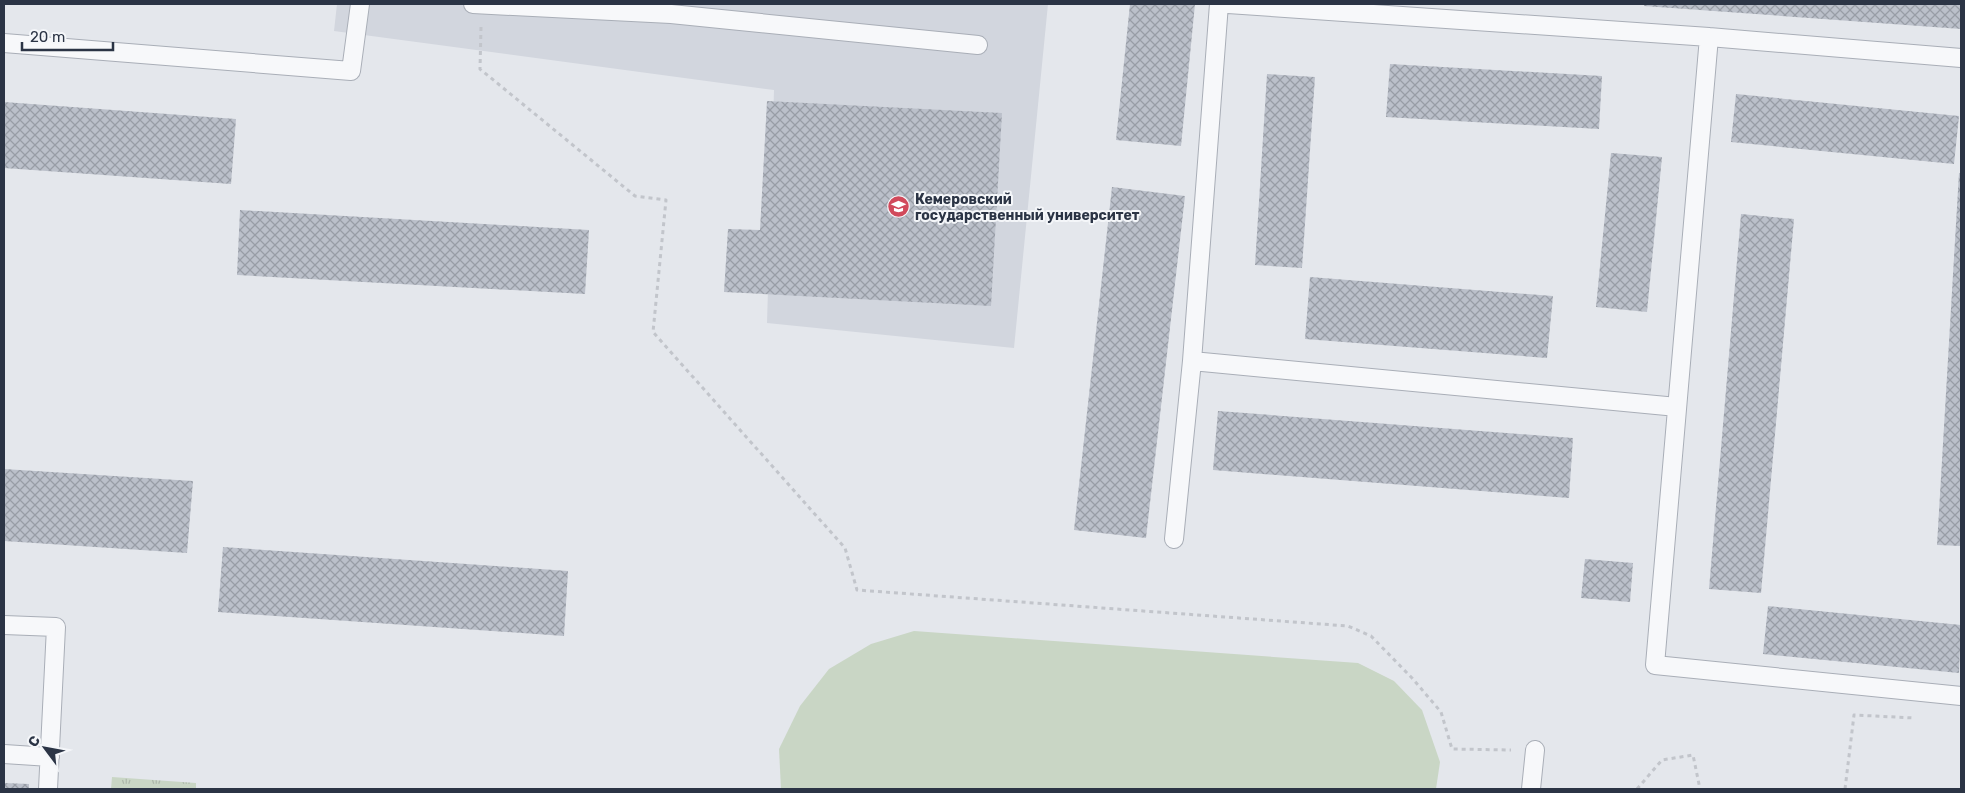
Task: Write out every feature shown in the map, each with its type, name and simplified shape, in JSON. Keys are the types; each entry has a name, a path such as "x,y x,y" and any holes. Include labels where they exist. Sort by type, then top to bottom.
{"lane":[{"path":"4,43 351,72 360,4"},
{"path":"473,4 671,14 978,45"},
{"path":"1174,538 1192,361 1219,4"},
{"path":"1228,4 1709,37 1961,58"},
{"path":"1709,37 1655,665 1961,696"},
{"path":"1192,361 1677,407"},
{"path":"4,625 56,627 48,789"},
{"path":"1531,789 1535,750"},
{"path":"4,754 50,757"}],"path":[{"path":"482,4 480,69 635,196 666,200 654,332 845,548 857,590 1348,626 1371,636 1412,678 1441,712 1452,748 1535,750"},
{"path":"1845,789 1854,715 1922,719"},
{"path":"1637,789 1662,760 1694,754 1700,789"}],"shaded area":[{"name":"Кемеровский государственный университет","path":"337,4 1048,4 1014,348 767,323 774,90 334,31"}],"green space":[{"path":"914,631 1358,663 1394,681 1422,710 1440,762 1436,789 781,789 779,749 800,706 829,669 871,644"},
{"path":"112,777 196,783 196,789 111,789"}],"building":[{"path":"1130,4 1195,4 1181,146 1116,140"},
{"path":"1645,4 1961,4 1961,29 1644,6"},
{"path":"1390,64 1602,76 1599,129 1386,117"},
{"path":"1267,74 1315,77 1302,268 1255,265"},
{"path":"1736,94 1959,116 1954,164 1731,142"},
{"path":"767,101 1002,113 991,306 724,292 728,229 760,230"},
{"path":"4,102 236,119 231,184 4,168"},
{"path":"1611,153 1662,157 1647,312 1596,307"},
{"path":"1959,173 1961,173 1961,546 1937,545"},
{"path":"1112,187 1185,196 1146,538 1074,530"},
{"path":"240,210 589,230 585,294 237,275"},
{"path":"1741,214 1794,219 1761,593 1709,589"},
{"path":"1310,277 1553,296 1547,358 1305,339"},
{"path":"1218,411 1573,438 1569,498 1213,470"},
{"path":"4,469 193,481 187,553 4,541"},
{"path":"223,547 568,571 564,636 218,612"},
{"path":"1585,559 1633,563 1630,602 1581,598"},
{"path":"1768,606 1961,625 1959,673 1763,654"},
{"path":"4,783 29,784 29,789 4,789"}],"place":[{"name":"Кемеровский государственный университет","path":"899,207"}]}
